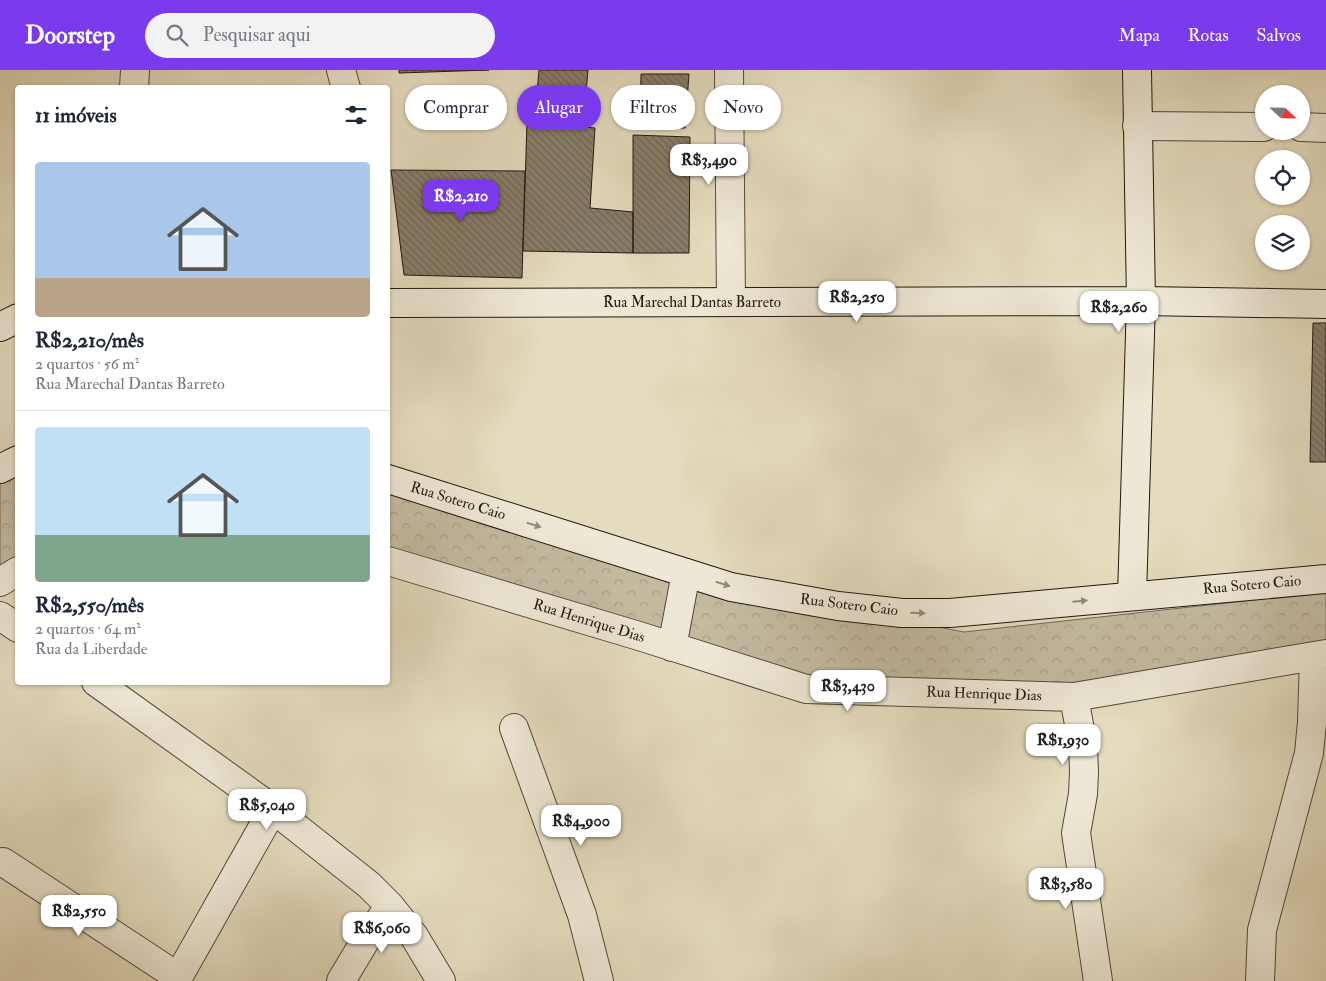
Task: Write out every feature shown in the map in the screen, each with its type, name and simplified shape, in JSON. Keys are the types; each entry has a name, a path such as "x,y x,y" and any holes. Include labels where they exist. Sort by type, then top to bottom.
{"street":[{"path":"134,70 134,85"},
{"path":"341,70 345,85"},
{"path":"729,70 731,302"},
{"path":"1132,596 1141,301 1137,70"},
{"path":"1137,126 1255,127"},
{"path":"1310,127 1326,128"},
{"name":"Rua Marechal Dantas Barreto","path":"390,298 731,302 1141,301 1326,304"},
{"path":"0,304 15,304"},
{"path":"0,327 15,320"},
{"path":"0,469 15,462"},
{"name":"Rua Sotero Caio","path":"390,480 731,587 838,606 902,613 950,613 1326,578"},
{"name":"Rua Henrique Dias","path":"390,562 806,689 1074,697 1320,655"},
{"path":"0,582 15,573"},
{"path":"672,647 686,573"},
{"path":"0,616 15,626"},
{"path":"1260,981 1262,930 1309,753 1320,655"},
{"path":"100,685 273,809 369,885 390,906 414,936 436,978"},
{"path":"1074,697 1083,746 1084,772 1083,794 1076,833 1098,981"},
{"path":"514,728 580,908 600,981"},
{"path":"4,862 177,979 273,809"},
{"path":"340,981 368,936 390,906"}],"green space":[{"path":"15,461 15,572 0,582 0,469"},
{"path":"390,480 731,587 964,632 1326,592 1326,654 1074,697 806,689 672,647 390,576"}],"building":[{"path":"399,70 489,70 399,73"},
{"path":"539,70 588,70 587,85 538,85"},
{"path":"641,74 689,74 688,85 641,85"},
{"path":"527,130 595,130 590,208 633,212 633,253 523,251"},
{"path":"633,135 690,137 689,253 633,253"},
{"path":"391,170 525,171 522,278 404,275"},
{"path":"1313,323 1326,323 1326,462 1310,462"}]}
